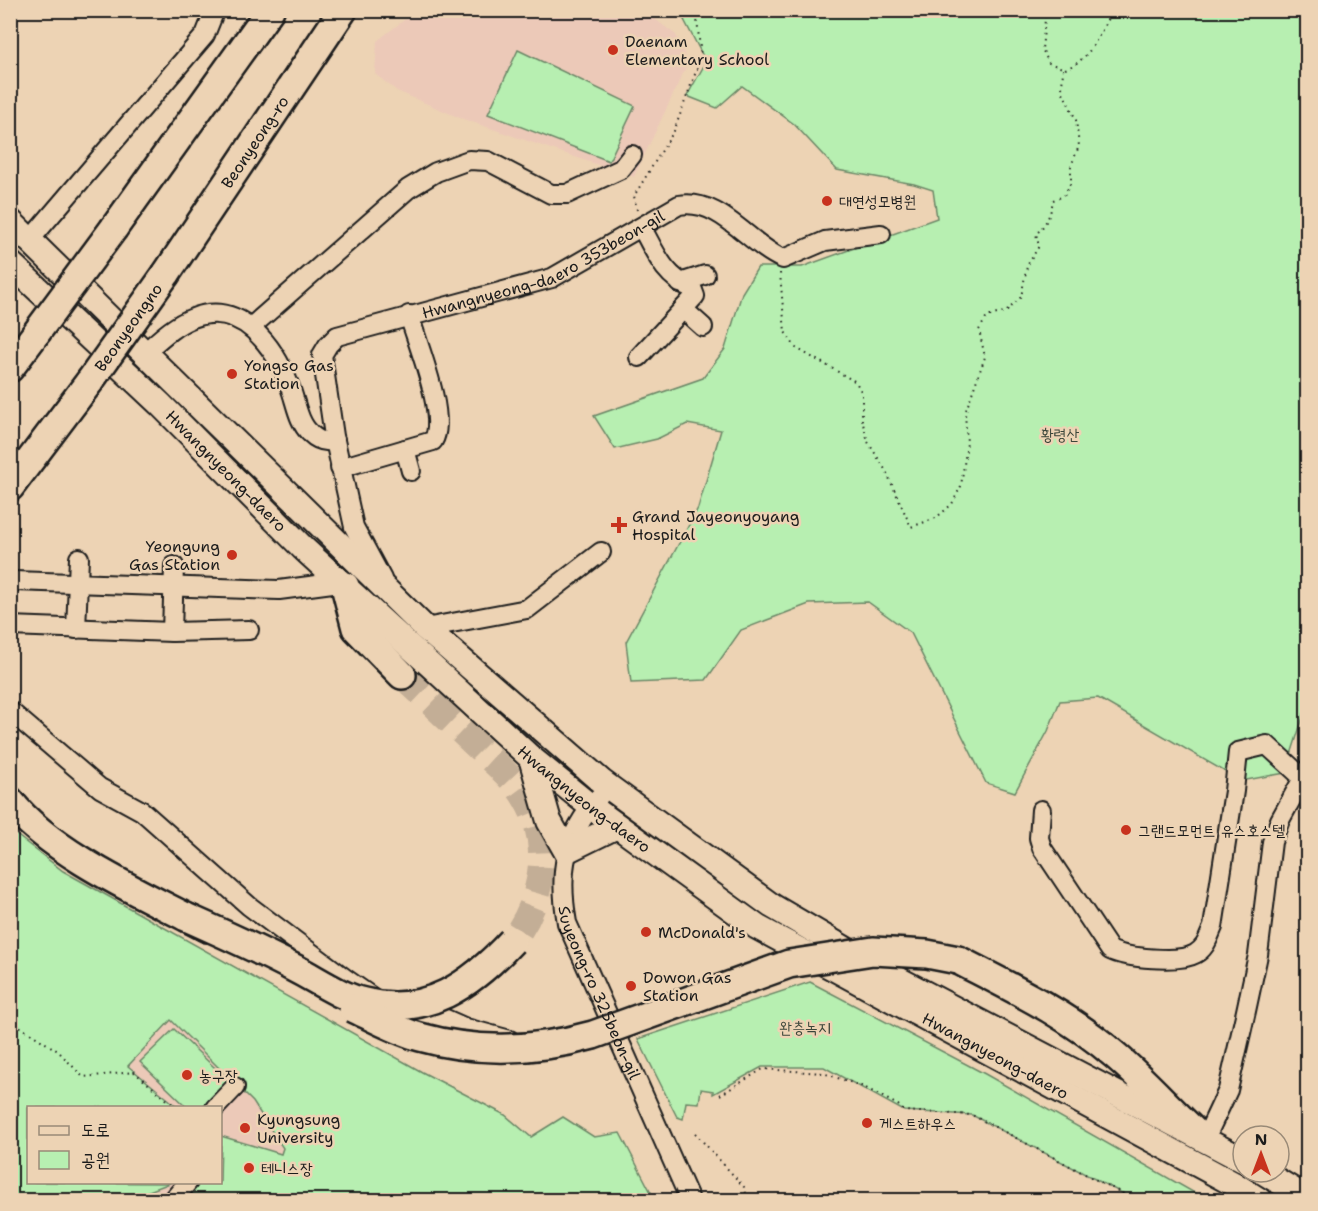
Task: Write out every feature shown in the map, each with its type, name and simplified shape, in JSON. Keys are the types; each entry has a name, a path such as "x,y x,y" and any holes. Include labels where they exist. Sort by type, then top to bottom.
{"highway":[{"path":"11,366 114,228 270,10"},
{"name":"Beonyeong-ro","path":"166,274 343,10"},
{"name":"Beonyeongno","path":"10,487 90,381 166,274"},
{"path":"342,584 356,628 402,675"},
{"path":"10,801 46,837 88,863 353,1008 418,1037 470,1048 512,1048 563,1043 789,964 873,951 927,954 958,960 1020,991 1115,1055 1200,1136"},
{"path":"186,917 251,946 345,995 364,1002 385,1004 425,1002 458,988 476,977 512,941"}],"main road":[{"name":"Hwangnyeong-daero","path":"10,221 425,628 608,786 772,906 888,974 1231,1153"},
{"name":"Hwangnyeong-daero","path":"10,263 342,584 531,758 590,806 757,927 1232,1183 1259,1200"},
{"path":"531,758 549,821 566,851 617,826"},
{"path":"1283,1184 1308,1199"}],"street":[{"path":"30,240 205,35 215,10"},
{"path":"251,327 408,189 436,172 470,159 488,161 551,194 567,194 621,169 632,155"},
{"name":"Hwangnyeong-daero 353beon-gil","path":"340,468 433,441 437,413 409,315 552,278 679,205 692,203 724,217 776,256"},
{"path":"639,357 695,296 695,292 680,284 663,267 644,227"},
{"path":"776,256 783,259 825,241 881,234"},
{"path":"680,284 705,275"},
{"path":"683,309 703,327"},
{"path":"144,353 175,328 192,318 208,313 235,317 251,327 267,344 285,375 300,420 309,432 320,441 335,440"},
{"path":"389,592 354,527 340,468 322,355 337,336 409,315"},
{"path":"405,449 411,471"},
{"path":"425,628 527,609 601,552"},
{"path":"76,629 78,558"},
{"path":"172,632 174,566"},
{"path":"14,581 279,590 342,584"},
{"path":"10,626 172,632 249,630"},
{"path":"10,711 100,788 142,811 249,906 392,1011 524,1058 548,1058 565,1051 607,1017"},
{"path":"1041,810 1039,838 1042,848 1110,950 1122,956 1186,958 1205,946 1213,927 1238,752 1268,745 1305,773 1280,820 1272,842 1258,955 1228,1090 1200,1136"},
{"name":"Suyeong-ro 325beon-gil","path":"608,786 579,821 566,851 563,882 567,923 690,1200"},
{"path":"216,1106 235,1087"},
{"path":"172,1200 186,1184"}],"path":[{"path":"644,227 635,208 634,196 674,131 701,58 696,10"},
{"path":"1046,10 1042,49 1049,63 1063,69 1077,65 1090,52 1112,10"},
{"path":"776,256 785,332 796,348 856,382 862,393 862,420 868,441 886,471 911,527 936,518 952,504 961,486 967,443 965,413 985,357 979,330 987,317 1007,311 1021,297 1027,266 1039,246 1036,234 1043,228 1052,210 1053,200 1064,196 1071,182 1071,166 1079,146 1079,130 1062,90 1063,69"},
{"path":"10,1020 57,1051 83,1077 134,1072 176,1106"},
{"path":"720,1095 763,1069 823,1073 864,1087 898,1105 904,1111 972,1115 1136,1200"},
{"path":"695,1133 744,1187 748,1200"}],"shaded area":[{"path":"417,10 644,11 676,35 688,63 634,177 460,118 397,91 375,74 377,41"},
{"name":"Kyungsung University","path":"171,1020 253,1102 283,1148 267,1200 139,1200 141,1194 167,1184 222,1184 222,1106 177,1106 128,1066"}],"green space":[{"name":"황령산","path":"676,11 1307,11 1308,702 1285,773 1241,781 1098,698 1060,701 1048,731 1015,792 986,783 911,633 868,602 809,604 741,630 706,680 631,683 626,642 698,508 721,430 687,424 657,439 615,449 594,416 703,378 725,349 742,293 758,267 802,267 937,218 933,190 914,184 837,170 794,124 742,86 717,108 687,96 706,62 681,14"},
{"path":"518,50 635,106 609,161 488,114"},
{"path":"10,830 63,871 422,1072 505,1115 531,1137 563,1117 594,1137 620,1133 655,1200 186,1200 191,1184 222,1184 222,1136 281,1154 283,1148 253,1102 171,1020 128,1066 177,1106 27,1106 27,1184 167,1184 141,1194 139,1200 11,1200"},
{"name":"완층녹지","path":"810,982 985,1074 1207,1200 1135,1200 972,1115 904,1111 824,1067 762,1067 713,1094 713,1091 701,1089 699,1103 686,1102 683,1119 677,1117 638,1039"},
{"name":"농구장","path":"174,1029 235,1087 216,1106 186,1106 140,1062"}],"tunnel":[{"path":"402,675 511,778 526,799 534,816 540,835 541,872 531,909 523,926 512,941"}],"place":[{"name":"Daenam Elementary School","path":"613,50"},
{"name":"대연성모병원","path":"827,201"},
{"name":"Yongso Gas Station","path":"232,374"},
{"name":"Grand Jayeonyoyang Hospital","path":"619,525"},
{"name":"Yeongung Gas Station","path":"232,555"},
{"name":"그랜드모먼트 유스호스텔","path":"1126,830"},
{"name":"McDonald's","path":"646,932"},
{"name":"Dowon Gas Station","path":"631,986"},
{"name":"농구장","path":"187,1075"},
{"name":"게스트하우스","path":"867,1123"},
{"name":"Kyungsung University","path":"245,1128"},
{"name":"테니스장","path":"249,1168"}]}
